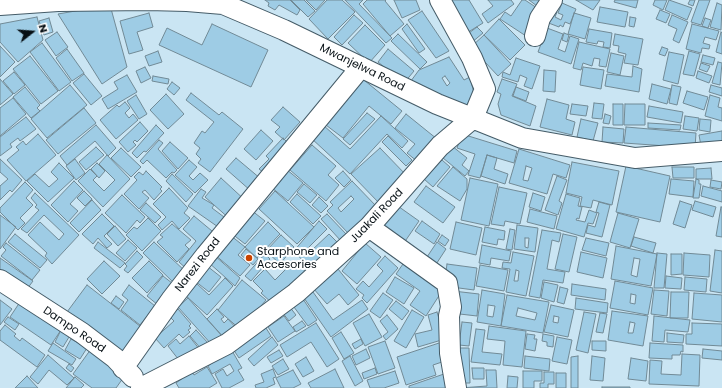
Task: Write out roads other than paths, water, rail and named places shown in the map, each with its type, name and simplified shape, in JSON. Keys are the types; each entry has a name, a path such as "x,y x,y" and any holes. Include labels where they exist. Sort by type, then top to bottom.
{"street":[{"name":"Mwanjelwa Road","path":"0,5 58,1 148,0 223,4 284,30 437,104 522,138 635,158 722,151"},
{"name":"Juakali Road","path":"142,388 227,344 296,294 369,227 440,146 473,118 485,89 472,58 440,0"},
{"path":"535,36 540,18 552,0"},
{"name":"Narezi Road","path":"123,368 171,300 278,166 361,67"},
{"path":"369,227 447,283 451,307 449,316 450,353 456,388"},
{"name":"Dampo Road","path":"0,280 82,333 115,358 142,388"}],"place":[{"name":"Starphone and Accesories","path":"249,258"}]}
